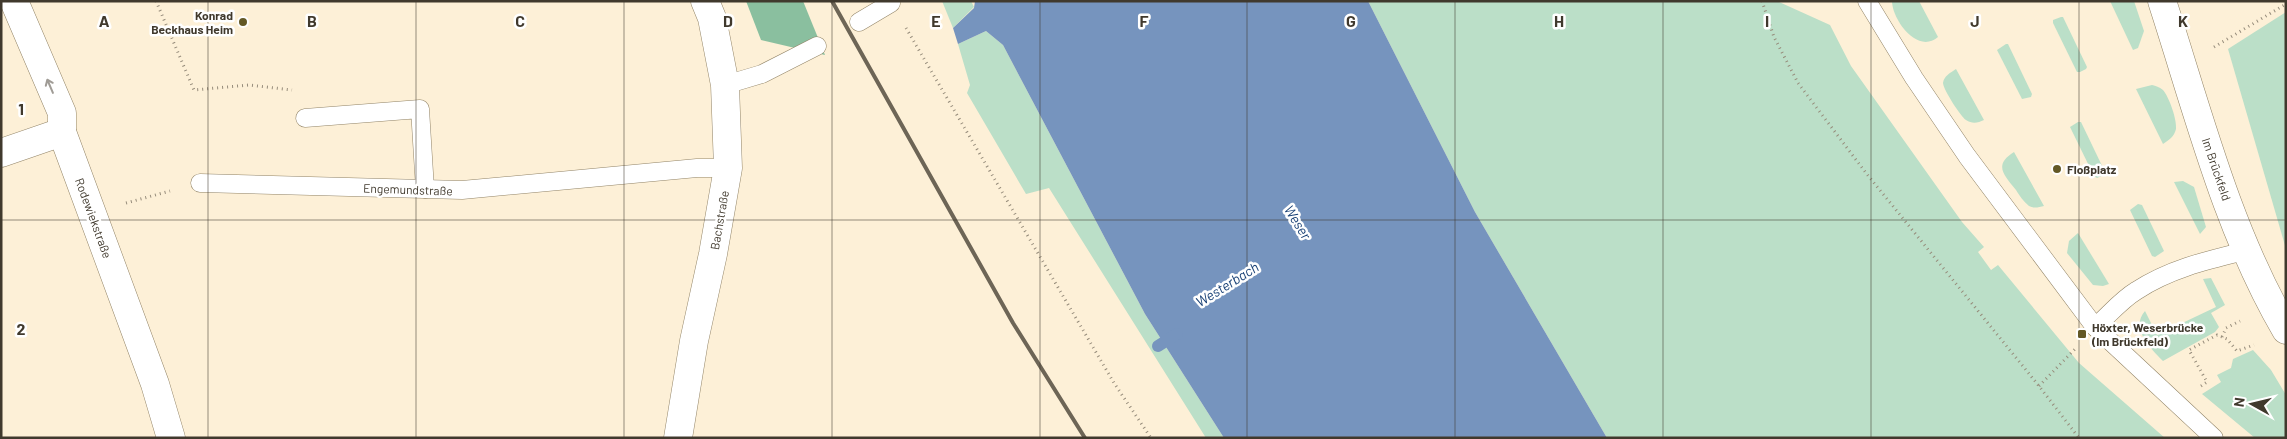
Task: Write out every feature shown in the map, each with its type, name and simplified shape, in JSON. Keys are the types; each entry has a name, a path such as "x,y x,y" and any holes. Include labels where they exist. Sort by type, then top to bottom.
{"street":[{"name":"Rodewiekstraße","path":"14,1 62,113 62,132 155,384 171,438"},
{"name":"Bachstraße","path":"678,438 694,341 714,254 728,168 725,85 712,18 705,1"},
{"name":"Im Brückfeld","path":"2162,1 2245,251 2286,330"},
{"path":"1,153 62,132"}],"lane":[{"path":"1866,1 1914,78 1968,156 2096,327 2214,438"},
{"path":"859,22 891,3"},
{"path":"725,85 762,74 817,46"},
{"path":"305,118 420,109 425,189"},
{"name":"Engemundstraße","path":"200,183 462,190 697,168 728,168"},
{"path":"2096,327 2135,291 2168,274 2195,264 2245,251"}],"path":[{"path":"156,1 194,90 249,85 304,91 305,118"},
{"path":"1762,1 1774,37 1798,83 1866,173 2039,386 2078,438"},
{"path":"891,3 1110,375 1151,438"},
{"path":"2182,63 2229,40 2286,4"},
{"path":"92,213 200,183"},
{"path":"2222,337 2226,328 2240,321"},
{"path":"2198,388 2207,382 2189,350 2217,335 2227,339 2237,352 2250,347"},
{"path":"2039,386 2074,349"}],"green space":[{"path":"746,1 803,1 825,55 761,40"},
{"path":"942,1 971,1 974,7 953,28"},
{"path":"1368,1 1777,1 1830,25 1851,66 1962,222 1984,247 1978,252 1991,270 1998,265 2079,363 2165,438 1607,438 1475,212"},
{"path":"1892,1 1919,1 1938,37 1922,42 1914,38 1896,17"},
{"path":"2110,1 2134,1 2144,31 2138,48 2133,50"},
{"path":"2286,12 2286,249 2228,49"},
{"path":"2063,17 2087,67 2080,72 2077,72 2053,23 2053,20"},
{"path":"986,31 1003,45 1145,314 1224,438 1206,438 1049,188 1026,194 967,93 970,85 958,44"},
{"path":"2008,44 2032,94 2031,97 2022,99 1997,50"},
{"path":"1956,69 1984,120 1980,122 1970,122 1960,114 1944,86 1945,78"},
{"path":"2152,85 2160,88 2165,93 2175,120 2176,129 2174,134 2163,144 2136,89"},
{"path":"2081,122 2105,172 2104,175 2097,178 2094,176 2070,127"},
{"path":"2014,152 2044,206 2035,208 2029,206 2005,175 2002,166 2004,161"},
{"path":"2183,181 2194,187 2206,227 2200,234 2174,182"},
{"path":"2138,204 2142,205 2164,251 2155,257 2152,256 2130,210"},
{"path":"2078,233 2109,284 2103,286 2093,285 2067,253 2069,241"},
{"path":"2211,278 2225,305 2211,313 2219,327 2215,332 2163,361 2144,338 2140,324 2141,317 2145,311 2157,335 2216,307 2203,279"},
{"path":"2253,350 2271,370 2286,395 2286,438 2255,438 2202,394 2221,382 2217,375 2231,368 2233,359"}],"water":[{"name":"Weser","path":"975,1 1368,1 1475,212 1607,438 1224,438 1145,314 1003,45 986,31 958,44 953,28 974,8"}],"waterway":[{"name":"Westerbach","path":"1158,346 1177,334"}],"railway":[{"path":"832,1 1013,323 1085,438"}],"place":[{"name":"Konrad Beckhaus Heim","path":"243,22"},
{"name":"Floßplatz","path":"2057,169"},
{"name":"Höxter, Weserbrücke (Im Brückfeld)","path":"2082,334"}]}
